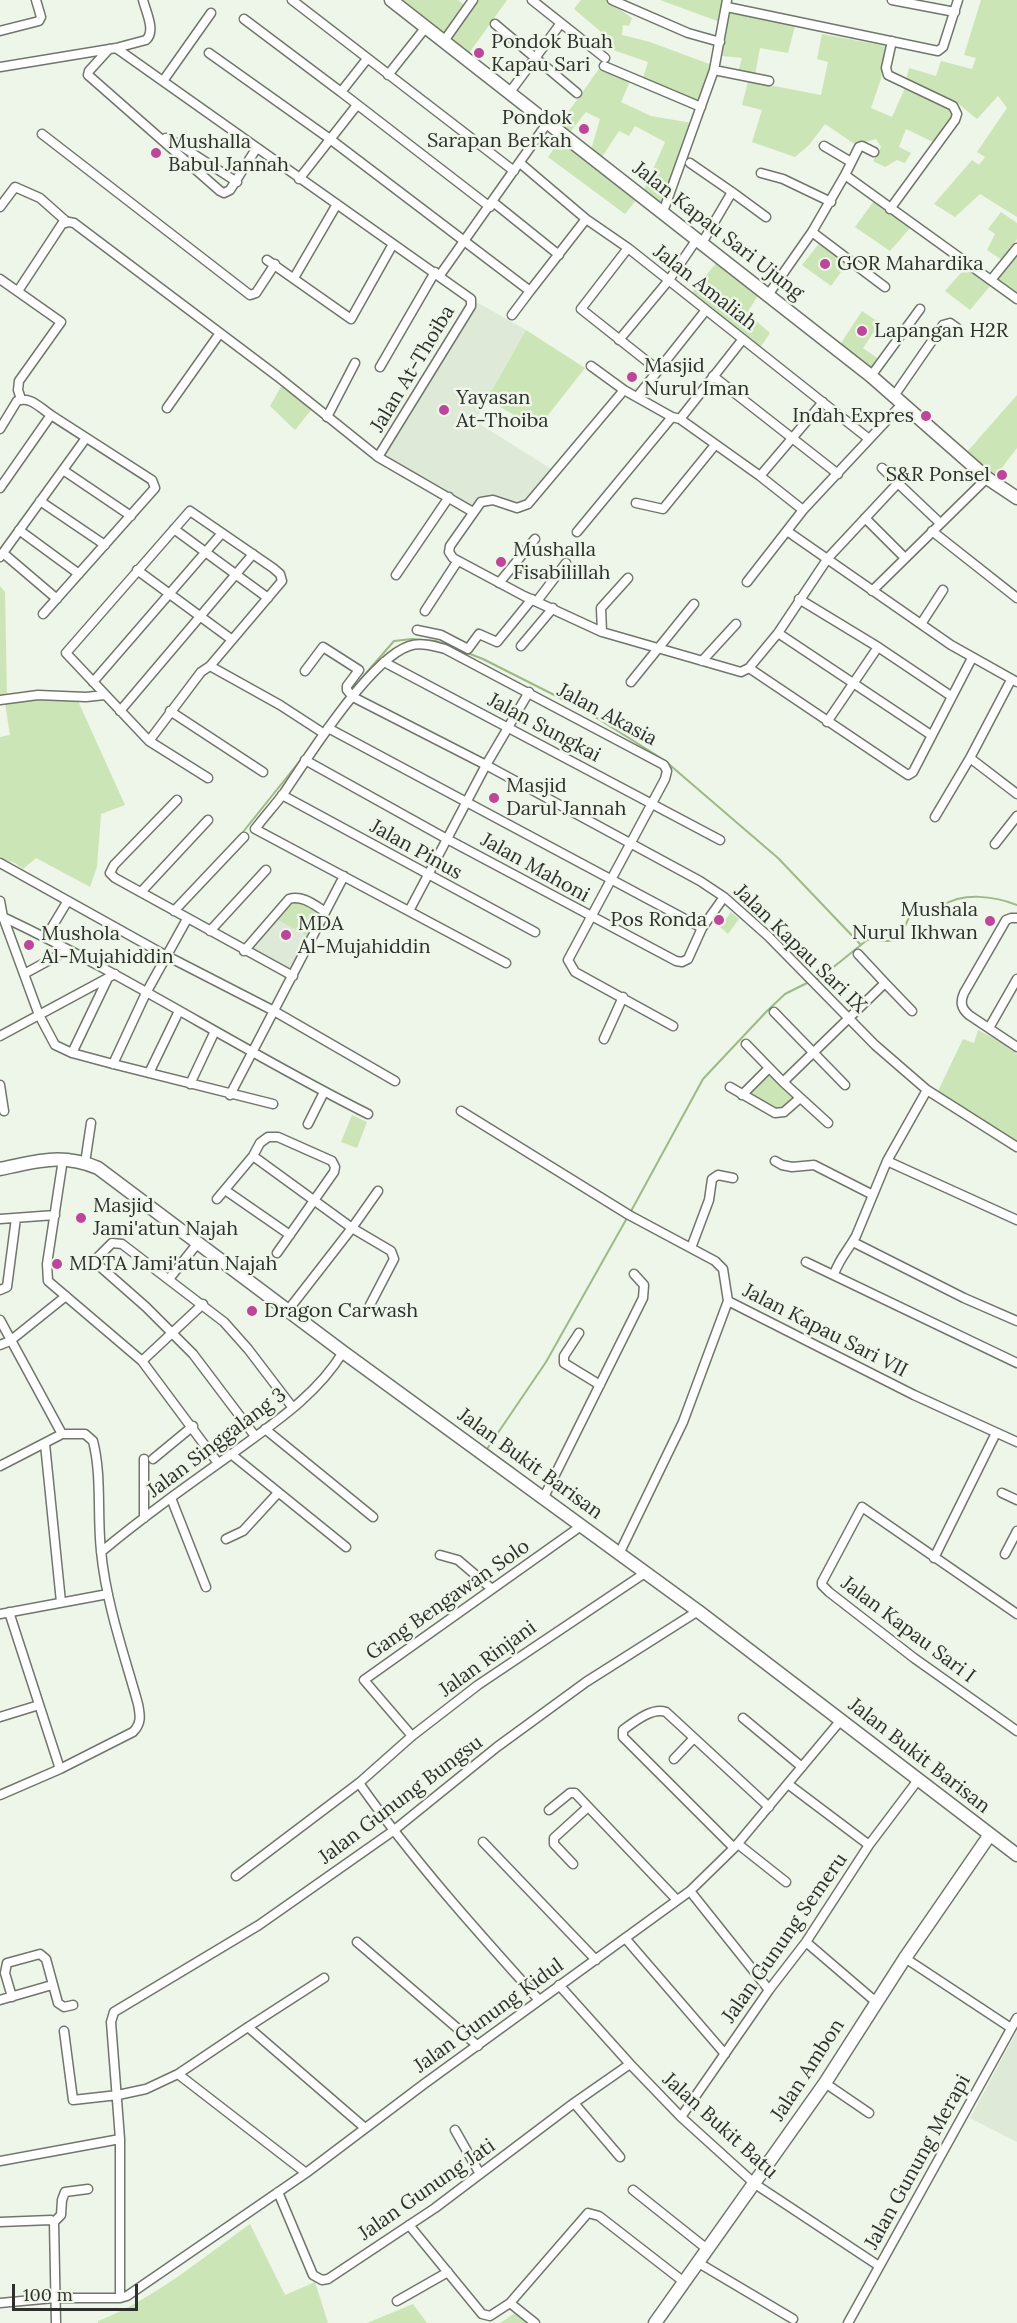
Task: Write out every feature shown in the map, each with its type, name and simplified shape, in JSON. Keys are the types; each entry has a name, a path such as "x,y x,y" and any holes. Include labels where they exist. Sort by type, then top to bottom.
{"street":[{"path":"0,29 38,22 41,17 36,0"},
{"path":"0,67 112,49 149,38 151,31 143,0"},
{"path":"292,0 514,171"},
{"name":"Jalan Kapau Sari Ujung","path":"391,0 871,376 987,478 1017,497"},
{"path":"444,41 473,0"},
{"path":"532,0 604,62 701,107"},
{"path":"612,0 688,33 720,42"},
{"path":"892,0 955,12"},
{"path":"663,212 714,70 727,3 936,51 944,47 958,0"},
{"path":"163,81 211,13"},
{"path":"244,19 559,255"},
{"path":"510,92 561,23"},
{"path":"495,24 578,93"},
{"path":"388,75 426,27"},
{"path":"891,209 957,114 953,106 888,75 886,68 892,41"},
{"path":"112,49 163,81 256,149 438,274"},
{"path":"112,49 89,71 88,75 222,192 230,190 237,182 256,149"},
{"path":"209,53 330,139 530,291"},
{"path":"341,92 367,59"},
{"path":"714,70 769,81"},
{"path":"299,179 357,105"},
{"path":"380,367 438,274 466,241 548,122"},
{"path":"42,134 249,295 256,293 271,262 351,319 393,244"},
{"path":"157,134 178,144 237,182"},
{"path":"824,146 851,162"},
{"path":"768,295 831,202 859,146 874,152"},
{"path":"196,169 203,160"},
{"name":"Jalan Amaliah","path":"520,163 586,219 628,248 869,439"},
{"path":"690,163 766,217"},
{"path":"761,174 783,179 831,202"},
{"path":"845,175 1017,299"},
{"path":"0,207 15,187 40,198 66,222 74,223 220,333 378,457"},
{"path":"619,340 700,241 732,192"},
{"path":"294,278 337,204"},
{"path":"512,315 586,219"},
{"path":"18,291 58,229 66,222"},
{"path":"812,232 885,287"},
{"path":"628,248 581,307 583,311 658,370"},
{"path":"991,280 1017,248"},
{"name":"Jalan At-Thoiba","path":"438,274 471,299 471,306 378,457 473,512"},
{"path":"0,279 61,322 19,381 18,390 21,399"},
{"path":"871,376 920,309"},
{"path":"637,397 706,310"},
{"path":"747,582 803,510 869,439 898,400 943,325 950,323 957,328"},
{"path":"167,408 220,333"},
{"path":"577,532 743,339"},
{"path":"327,417 355,363"},
{"path":"591,366 624,390 676,418 760,476 803,510"},
{"path":"713,376 838,474"},
{"path":"624,390 528,504 518,508 493,500 484,500 457,534 449,549 450,555 457,562 602,632 738,672 749,668 778,633 828,558 898,483"},
{"path":"0,429 17,401 30,400 154,483 154,491 44,614"},
{"path":"760,476 824,402"},
{"path":"0,488 51,415"},
{"path":"57,599 2,555 86,438"},
{"path":"636,503 663,509 715,445"},
{"path":"882,468 940,523"},
{"path":"63,470 131,516"},
{"path":"872,591 987,478"},
{"path":"396,575 449,497"},
{"path":"40,501 105,545"},
{"path":"149,741 201,672 210,666 280,585 280,574 190,511 66,653 149,741 208,778"},
{"path":"865,518 906,558"},
{"path":"174,529 268,598"},
{"path":"19,530 79,574"},
{"path":"787,531 972,658 1014,681 935,817"},
{"path":"932,531 1017,598"},
{"path":"93,682 222,532"},
{"path":"499,583 535,539"},
{"path":"120,711 253,554"},
{"path":"425,611 457,562"},
{"path":"417,630 441,635 468,649 480,634 496,642 566,563"},
{"path":"138,570 199,618 231,639"},
{"path":"602,632 601,608 628,578"},
{"path":"921,624 943,590"},
{"path":"799,599 878,647 951,696"},
{"path":"631,682 694,604"},
{"path":"521,646 553,608"},
{"path":"702,661 736,624"},
{"path":"778,633 931,735"},
{"name":"Jalan Akasia","path":"344,876 255,829 282,795 324,730 384,662 394,653 410,645 431,645 445,649 664,765 667,775 569,956 569,965 575,972 673,1026"},
{"path":"305,671 323,646 359,670 347,686 347,690 353,697"},
{"path":"827,722 852,682 878,647"},
{"path":"749,668 908,775 913,772 972,658"},
{"name":"Jalan Sungkai","path":"384,662 720,840"},
{"path":"210,666 324,730 702,928"},
{"path":"409,910 486,765 529,692"},
{"path":"0,700 38,695 86,697 105,695"},
{"name":"Jalan Kapau Sari IX","path":"353,697 486,765 700,881 724,897 768,936 848,1018 927,1090 1017,1147"},
{"path":"170,711 263,772"},
{"path":"970,758 1017,794"},
{"name":"Jalan Mahoni","path":"305,760 447,839 679,962 688,959 702,928 724,897"},
{"name":"Jalan Pinus","path":"282,795 535,932"},
{"path":"177,800 110,871 115,878 292,976"},
{"path":"995,844 1017,816"},
{"path":"141,892 208,820"},
{"path":"174,911 244,837"},
{"path":"0,863 165,955 274,1011 395,1081"},
{"path":"210,931 266,870"},
{"path":"230,1095 318,928 324,910 344,876 506,963"},
{"path":"244,951 289,899 299,898 324,910"},
{"path":"0,901 3,917 39,1015 54,1044 72,1053 112,1064 273,1104"},
{"path":"46,937 67,902"},
{"path":"3,917 115,974 324,1092 368,1114"},
{"path":"1017,918 1006,920 964,993 963,1006 1017,1047"},
{"path":"112,1064 165,955 187,919"},
{"path":"24,974 68,950"},
{"path":"858,954 912,1011"},
{"path":"0,1035 115,974"},
{"path":"72,1053 107,980"},
{"path":"989,1028 1017,980"},
{"path":"783,1082 885,983"},
{"path":"604,1040 623,997"},
{"path":"150,1073 179,1011"},
{"path":"774,1012 812,1054 845,1085"},
{"path":"190,1084 215,1031"},
{"path":"746,1044 828,1123"},
{"path":"742,1095 769,1068"},
{"path":"0,1084 4,1111"},
{"path":"730,1087 775,1113 784,1112 800,1098"},
{"path":"834,1274 841,1256 853,1242 888,1161 927,1090"},
{"path":"308,1124 324,1092"},
{"name":"Jalan Kapau Sari VII","path":"461,1111 629,1215 720,1266 723,1269 728,1302 914,1395 1017,1443"},
{"path":"85,1163 91,1123"},
{"path":"217,1199 253,1156 264,1138 272,1136 332,1161 335,1167 334,1172 277,1253"},
{"path":"253,1156 352,1228 391,1251 394,1259 370,1305"},
{"path":"63,1159 47,1264 47,1279 142,1361 193,1426 218,1463"},
{"name":"Jalan Bukit Barisan","path":"0,1169 39,1160 63,1159 98,1168 197,1244 289,1309 343,1352 698,1611 989,1836 1017,1855"},
{"path":"775,1161 792,1167 814,1165 873,1195"},
{"path":"888,1161 1017,1220"},
{"path":"691,1248 709,1200 712,1179 718,1175 733,1178"},
{"path":"225,1190 290,1235"},
{"path":"289,1309 378,1191"},
{"path":"0,1219 55,1215"},
{"path":"0,1290 7,1287 16,1218"},
{"path":"255,1436 193,1354 96,1263 96,1259 112,1243 119,1242 202,1304 234,1333 293,1408"},
{"path":"853,1242 964,1298 1017,1321"},
{"path":"169,1279 197,1244"},
{"path":"806,1262 1016,1360"},
{"path":"544,1497 645,1293 643,1282 634,1274"},
{"path":"0,1345 10,1341 66,1296"},
{"path":"619,1554 683,1422 728,1302"},
{"path":"142,1361 202,1304"},
{"path":"0,1320 62,1434"},
{"path":"579,1333 563,1361 600,1385"},
{"name":"Jalan Singgalang 3","path":"101,1552 293,1408 326,1377 343,1352"},
{"path":"144,1518 148,1459 193,1426"},
{"path":"265,1429 373,1517"},
{"path":"996,1433 934,1558 1017,1614"},
{"path":"0,1466 62,1434 85,1434 92,1438 101,1552 108,1594 138,1704 140,1724 133,1732 60,1769 0,1795"},
{"path":"45,1443 61,1602"},
{"path":"231,1454 277,1494 346,1547"},
{"path":"1002,1492 1017,1500"},
{"path":"226,1539 243,1531 277,1494"},
{"path":"171,1498 206,1587"},
{"name":"Jalan Kapau Sari I","path":"934,1558 862,1507 822,1586 914,1658 1017,1731"},
{"name":"Gang Bengawan Solo","path":"412,1736 364,1680 581,1526"},
{"path":"1005,1554 1017,1531"},
{"path":"440,1555 458,1560 492,1589"},
{"name":"Jalan Rinjani","path":"236,1876 358,1783 412,1736 519,1655 645,1573"},
{"path":"60,1769 5,1613 108,1594"},
{"name":"Jalan Gunung Bungsu","path":"118,2095 111,2018 114,2012 171,1980 259,1925 393,1831 497,1747 586,1682 698,1611"},
{"path":"0,1717 39,1705"},
{"path":"770,1807 670,1714 660,1710 650,1713 623,1730 623,1737 736,1846 786,1882"},
{"path":"743,1718 802,1767"},
{"name":"Jalan Gunung Kidul","path":"120,2298 133,2293 306,2173 559,1985 690,1892 736,1846 840,1720"},
{"path":"674,1760 694,1738"},
{"name":"Jalan Gunung Semeru","path":"681,2117 769,1990 806,1942 869,1845 918,1780"},
{"path":"358,1783 393,1831 460,1912 540,2000"},
{"path":"788,1784 869,1845"},
{"path":"549,1810 571,1792 575,1793 677,1900"},
{"path":"573,1864 554,1844 554,1838 588,1807"},
{"name":"Jalan Ambon","path":"655,2323 825,2083 905,1958 989,1836"},
{"path":"483,1842 596,1960"},
{"path":"690,1892 769,1990"},
{"path":"625,1938 725,2054"},
{"path":"357,1942 478,2046"},
{"path":"806,1942 876,2002"},
{"path":"12,1997 4,1987 7,1963 39,1954 46,1959 52,1985 60,2005 63,2007 73,2005"},
{"path":"905,1958 1011,2028"},
{"path":"64,2031 73,2100 118,2095 146,2089 178,2073 324,1978"},
{"path":"0,2000 52,1985"},
{"name":"Jalan Bukit Batu","path":"559,1985 681,2117 755,2184 879,2266"},
{"name":"Jalan Gunung Merapi","path":"848,2323 1017,2018"},
{"path":"248,2027 365,2128"},
{"name":"Jalan Gunung Jati","path":"278,2192 313,2275 322,2280 409,2225 630,2064"},
{"path":"178,2073 306,2173"},
{"path":"825,2083 869,2113"},
{"path":"0,2303 54,2298 120,2298 118,2095"},
{"path":"574,2103 620,2157"},
{"path":"455,2130 480,2174"},
{"path":"0,2161 120,2139"},
{"path":"56,2323 54,2222 61,2215 64,2192 88,2189"},
{"path":"633,2190 707,2249"},
{"path":"409,2225 482,2314 490,2316 510,2303 588,2213 599,2216 684,2282"},
{"path":"0,2222 51,2220 54,2222"},
{"path":"698,2262 793,2319"},
{"path":"397,2301 448,2272"},
{"path":"510,2303 535,2323"}],"shaded area":[{"name":"Yayasan At-Thoiba","path":"471,299 526,330 475,421 556,472 523,507 484,500 473,512 378,457"},
{"name":"MDA Al-Mujahiddin","path":"315,912 318,918 290,973 248,950 276,919"},
{"path":"1017,2031 1017,2142 970,2118"}],"green space":[{"path":"394,0 458,0 466,6 444,38"},
{"path":"477,0 507,0 467,56 447,40"},
{"path":"581,0 607,0 632,18 629,26 623,25 622,35 650,42 712,65 699,103 642,81 648,62 613,50 613,42 574,9"},
{"path":"660,0 722,0 720,22"},
{"path":"981,0 1017,0 1017,217 980,194 955,217 934,204 972,160 979,165 985,157 977,152 1007,108 998,96 977,119 960,105 906,80 909,68 936,76 941,61 972,69 976,58 964,55"},
{"path":"728,12 795,26 788,53 760,48 755,75 738,72 742,58 722,56"},
{"path":"822,34 885,46 881,79 871,108 892,117 905,88 950,108 955,112 953,117 933,142 906,129 899,147 911,153 905,163 897,160 885,167 873,161 881,147 876,139 856,145 825,124 809,145 795,157 752,142 762,110 742,105 748,81 821,95 828,62 817,59"},
{"path":"601,66 630,81 621,102 651,116 692,123 664,203 659,204 643,192 665,142 635,126 629,136 619,131 602,157 591,150 600,119 586,112 569,133 559,125"},
{"path":"562,137 637,199 625,214 548,157"},
{"path":"874,201 910,228 890,251 855,227"},
{"path":"1001,212 1017,223 1017,239 1002,260 987,250 995,234 988,229"},
{"name":"GOR Mahardika","path":"821,241 848,262 831,286 802,265"},
{"path":"1017,250 1017,299 991,280"},
{"path":"717,262 759,294 747,313 770,333 760,348 690,295"},
{"path":"966,267 991,285 970,310 945,291"},
{"path":"862,311 880,323 863,348 880,360 871,372 839,346"},
{"path":"526,330 585,368 537,429 487,399"},
{"path":"282,385 312,409 295,430 270,406"},
{"path":"1017,395 1017,448 994,478 966,453"},
{"path":"0,586 5,592 7,697 0,697"},
{"path":"45,698 78,701 125,805 101,814 97,867 90,887 36,858 23,869 15,863 0,858 0,737 10,735 5,703"},
{"path":"291,902 307,906 316,914 318,918 310,937 276,919"},
{"path":"731,912 739,919 728,934 720,927"},
{"path":"978,1030 1017,1054 1017,1144 945,1099 938,1091 963,1039 974,1043"},
{"path":"768,1072 798,1097 780,1111 749,1097 748,1092"},
{"path":"352,1115 367,1122 357,1148 341,1142"},
{"path":"250,2224 285,2295 315,2282 328,2323 98,2323 158,2290"},
{"path":"413,2304 427,2323 367,2323"},
{"path":"515,2313 527,2323 500,2323"}],"waterway":[{"path":"354,687 394,641 412,639 436,641 483,659 584,710 664,760 778,858 861,945"},
{"path":"333,715 345,698"},
{"path":"243,832 307,752"},
{"path":"814,980 820,978 867,940 887,941 897,938 911,914 923,916 932,914 950,902 969,897 999,899 1017,905"},
{"path":"630,1213 703,1079 785,994 809,982"},
{"path":"513,1468 487,1449 546,1362 627,1218"}],"place":[{"name":"Pondok Buah Kapau Sari","path":"479,53"},
{"name":"Pondok Sarapan Berkah","path":"584,129"},
{"name":"Mushalla Babul Jannah","path":"156,153"},
{"name":"GOR Mahardika","path":"825,264"},
{"name":"Lapangan H2R","path":"862,331"},
{"name":"Masjid Nurul Iman","path":"632,377"},
{"name":"Yayasan At-Thoiba","path":"444,410"},
{"name":"Indah Expres","path":"926,416"},
{"name":"S&R Ponsel","path":"1002,475"},
{"name":"Mushalla Fisabilillah","path":"501,562"},
{"name":"Masjid Darul Jannah","path":"494,798"},
{"name":"Pos Ronda","path":"719,920"},
{"name":"Mushala Nurul Ikhwan","path":"990,921"},
{"name":"MDA Al-Mujahiddin","path":"286,935"},
{"name":"Mushola Al-Mujahiddin","path":"29,945"},
{"name":"Masjid Jami'atun Najah","path":"81,1218"},
{"name":"MDTA Jami'atun Najah","path":"57,1264"},
{"name":"Dragon Carwash","path":"252,1311"}]}
